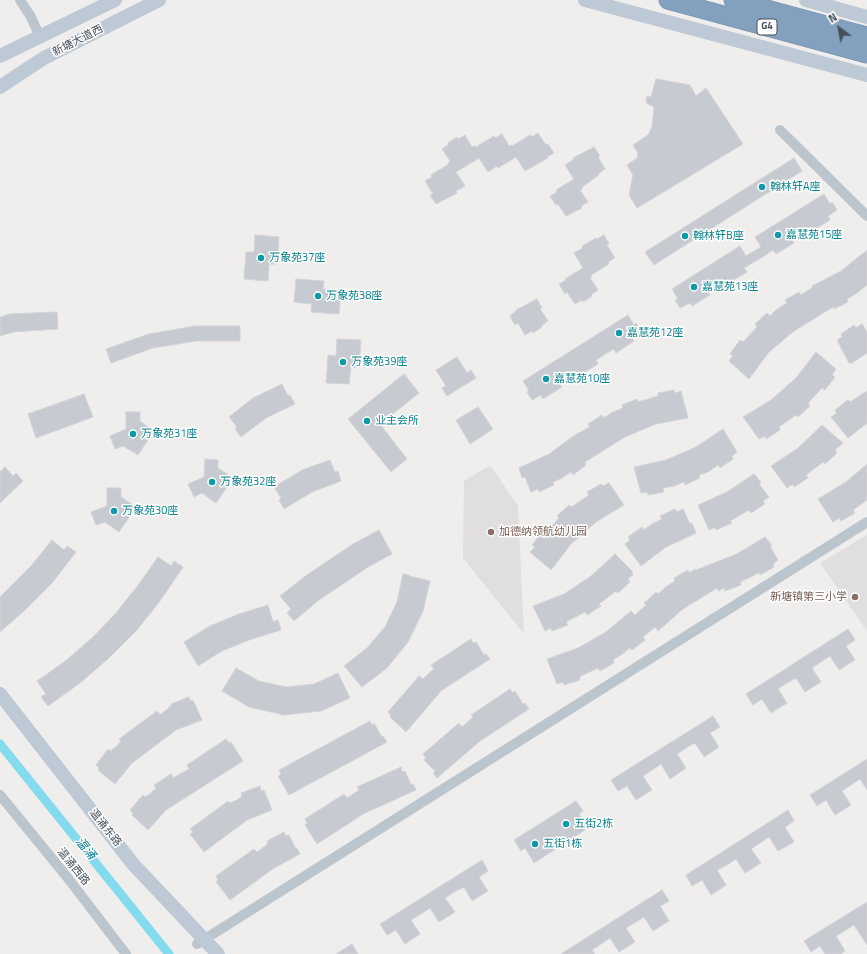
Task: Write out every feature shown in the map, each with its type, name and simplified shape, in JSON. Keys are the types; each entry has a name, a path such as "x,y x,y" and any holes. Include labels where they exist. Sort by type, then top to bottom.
{"highway":[{"name":"G4","path":"668,0 867,54"},
{"name":"G4","path":"734,0 867,36"}],"street":[{"path":"20,0 31,16 40,37"},
{"name":"新塘大道西","path":"0,56 115,0"},
{"name":"新塘大道西","path":"0,87 44,58 137,6 159,0"},
{"path":"585,0 867,75"},
{"path":"806,0 867,17"},
{"path":"780,130 867,216"},
{"path":"202,946 867,522"},
{"name":"温涌东路","path":"0,694 133,864 202,946"},
{"name":"温涌东路","path":"0,708 125,867 202,946 218,954"},
{"name":"温涌西路","path":"0,795 67,877 126,954"}],"shaded area":[{"name":"加德纳领航幼儿园","path":"490,465 518,506 524,634 463,558 464,481"},
{"name":"新塘镇第三小学","path":"867,535 867,631 820,563"}],"building":[{"path":"656,79 690,85 696,96 706,88 743,144 637,208 629,195 633,175 627,165 637,158 638,153 633,145 648,135 652,127 654,107 646,103 647,96 651,97"},
{"path":"538,133 546,145 548,144 554,153 547,157 548,158 525,171 516,157 488,172 479,158 456,172 465,186 456,191 457,193 436,204 430,195 433,194 425,181 432,177 431,175 449,164 448,163 450,161 442,149 457,137 458,139 465,135 472,147 476,147 494,136 495,138 502,134 509,146 512,146 530,135 532,137"},
{"path":"594,147 600,156 598,157 605,169 580,190 588,202 581,206 582,208 566,216 558,204 556,205 550,196 557,192 556,190 574,179 565,165 574,159 573,158"},
{"path":"794,158 802,171 654,265 645,252"},
{"path":"824,194 830,204 832,202 837,210 828,216 830,220 812,231 810,227 792,239 794,243 776,254 773,250 744,268 747,272 728,283 726,280 717,285 708,291 710,295 692,306 690,303 680,308 675,300 678,299 672,289 740,246 746,256 761,247 755,237"},
{"name":"万象苑37座","path":"255,235 279,237 277,264 269,264 268,281 244,279 246,252 254,252"},
{"path":"604,235 609,244 607,245 615,258 608,262 609,264 591,275 592,276 590,278 598,290 583,302 582,300 575,304 567,292 565,294 559,284 583,268 574,253 583,248 582,246"},
{"path":"867,250 867,285 847,299 848,302 834,309 833,307 794,331 769,352 749,379 729,361 733,356 730,354 740,340 743,342 757,327 755,324 767,313 770,316 777,309 787,303 785,300 799,292 801,295 813,287 812,286 841,271"},
{"name":"万象苑38座","path":"296,279 324,281 323,289 341,290 339,314 311,312 312,304 294,302"},
{"path":"537,299 542,308 540,309 548,321 533,333 532,331 525,335 518,323 515,325 510,316 516,310"},
{"path":"57,312 58,329 13,332 0,336 0,317 10,314"},
{"path":"628,315 634,325 636,323 641,331 632,337 634,341 616,353 614,349 605,354 596,360 598,364 580,375 577,372 559,383 562,387 543,399 541,395 532,400 523,381"},
{"path":"862,324 867,332 867,353 852,363 849,363 837,340 842,337 841,334 854,325 856,328"},
{"path":"195,326 240,326 240,341 196,341 153,348 111,363 106,349 149,334"},
{"name":"万象苑39座","path":"337,339 361,340 359,368 351,367 349,384 326,383 328,355 336,356"},
{"path":"816,352 836,369 832,375 835,377 825,390 822,388 808,403 810,406 798,417 796,415 779,427 780,430 766,439 765,436 759,439 743,417 771,400 796,378"},
{"path":"457,357 467,373 471,370 476,378 447,396 442,388 446,386 436,370"},
{"name":"业主会所","path":"404,374 419,393 380,424 407,459 391,472 348,419"},
{"path":"282,384 288,396 290,395 295,404 266,418 241,437 235,429 237,427 229,417 253,398"},
{"path":"674,390 675,393 681,391 688,418 656,424 625,437 585,462 586,465 573,475 571,472 553,482 554,485 539,492 538,489 531,492 525,477 522,478 519,468 549,454 575,435 590,427 588,424 602,415 604,418 623,408 622,405 637,399 638,402 658,396 658,393"},
{"path":"867,391 867,423 848,438 831,417 837,413 835,410 848,400 850,402"},
{"path":"84,394 93,417 36,438 28,414"},
{"path":"478,407 493,429 470,444 456,420"},
{"name":"万象苑31座","path":"126,412 140,412 140,421 154,431 138,455 123,446 115,449 110,436 126,429"},
{"path":"822,425 843,443 835,450 837,453 825,464 823,462 806,475 808,478 794,487 793,484 787,488 771,466 798,448"},
{"path":"723,429 737,452 732,456 733,459 720,468 718,465 708,472 699,475 700,478 685,485 684,482 663,488 664,492 648,495 647,492 641,493 634,467 666,460 696,447"},
{"name":"万象苑32座","path":"205,459 218,460 218,468 233,478 216,503 202,493 194,497 188,484 204,477"},
{"path":"330,460 335,472 338,471 341,481 312,492 284,509 279,500 281,498 274,487 302,470"},
{"path":"867,464 867,500 853,510 855,513 841,521 839,518 833,522 818,499 846,482"},
{"path":"5,467 13,476 16,473 23,481 0,503 0,472"},
{"path":"754,474 761,482 759,484 769,497 763,501 765,504 751,513 749,510 730,521 732,523 716,530 715,527 709,530 698,505 727,492"},
{"path":"609,483 624,505 596,522 571,544 551,570 530,552 535,547 532,545 542,532 545,534 559,518 557,516 569,505 572,507 589,495 587,492 601,484 603,486"},
{"name":"万象苑30座","path":"107,488 121,488 121,497 136,507 119,532 105,522 96,525 91,512 107,506"},
{"path":"675,509 677,512 683,509 690,524 692,523 696,533 666,547 641,566 625,544 630,540 628,537 642,527 644,530 662,519 660,516"},
{"path":"379,530 392,554 368,567 319,600 294,621 287,613 291,609 280,596 304,577 353,544"},
{"path":"765,537 772,545 770,546 778,560 773,564 774,567 760,575 759,573 740,582 741,585 725,591 724,588 718,591 717,588 683,609 658,631 655,627 643,637 645,640 632,650 630,648 613,660 614,663 600,671 598,668 579,677 580,680 564,685 563,682 557,684 547,659 578,648 606,632 631,611 635,615 646,605 644,603 656,592 658,594 675,581 674,578 688,570 689,573 695,569 696,570 737,554"},
{"path":"52,540 64,550 67,546 76,552 52,583 0,632 0,597 31,566"},
{"path":"615,554 633,572 633,575 628,579 630,582 618,593 616,591 599,604 601,606 587,615 585,612 566,622 568,625 552,631 551,628 545,631 533,606 564,594 591,576"},
{"path":"158,557 171,566 174,561 183,567 160,601 137,630 109,658 80,683 48,706 41,697 46,694 37,681 64,662 92,638 116,613"},
{"path":"403,574 430,581 423,611 408,642 387,668 362,687 344,666 367,648 385,627 397,602"},
{"path":"268,605 273,622 278,620 281,630 249,640 222,651 198,666 184,642 210,626 239,614"},
{"path":"848,629 855,640 846,646 855,660 839,670 830,656 812,668 821,682 805,692 796,678 787,683 778,689 787,703 771,713 762,699 753,705 746,694"},
{"path":"471,639 473,643 476,642 484,655 486,654 490,659 442,690 406,732 390,717 391,715 388,712 419,676 423,679 434,669 431,665"},
{"path":"236,668 259,681 286,687 314,684 338,673 350,698 321,711 284,715 249,707 222,691"},
{"path":"510,689 513,693 515,691 523,704 525,703 529,709 480,741 437,778 433,773 435,771 424,760 426,758 423,754 459,723 462,727 473,717 471,715"},
{"path":"189,697 190,701 193,700 202,720 176,730 132,763 115,784 98,770 99,768 96,765 108,749 110,751 116,747 121,741 119,739 157,711 160,715 171,706 171,704"},
{"path":"713,716 720,727 710,733 719,747 704,757 695,743 686,748 677,754 686,768 670,779 661,764 643,776 652,790 636,800 627,786 618,791 611,780"},
{"path":"370,721 372,725 374,723 382,737 383,736 387,742 289,795 278,776 281,774 279,770"},
{"path":"226,739 229,743 231,742 243,761 166,810 148,830 132,815 133,813 130,810 143,795 145,797 156,788 154,785 171,774 173,778 189,769 187,765"},
{"path":"867,759 867,790 860,779 842,791 851,805 835,815 826,800 817,806 810,795"},
{"path":"401,767 402,772 405,771 411,785 413,784 416,790 363,814 317,844 305,825 307,823 305,819 344,794 347,798 359,790 357,787"},
{"path":"260,786 261,791 264,790 272,810 247,820 204,852 190,834 193,832 190,829 228,801 230,803 237,800 242,796 241,793"},
{"path":"576,801 583,811 579,814 588,828 534,863 525,848 521,851 514,840"},
{"path":"788,810 794,821 785,827 794,842 778,851 769,837 751,849 761,863 745,873 736,859 717,870 726,885 711,895 702,880 692,886 686,875"},
{"path":"284,832 286,836 289,835 300,854 274,868 230,900 216,882 218,880 216,876 254,849 257,852 268,844 267,841"},
{"path":"482,860 488,871 479,877 488,891 472,901 464,887 454,892 445,898 455,912 439,922 430,908 411,920 420,934 405,944 396,930 387,935 380,924"},
{"path":"662,890 669,901 660,906 669,921 653,931 644,917 626,928 635,942 619,952 610,938 592,950 595,954 561,954"},
{"path":"867,902 867,945 854,925 836,936 845,951 840,954 825,954 820,946 811,952 804,941"},
{"path":"352,944 358,954 336,954"}],"waterway":[{"name":"温涌","path":"0,744 169,954"}],"place":[{"name":"翰林轩A座","path":"762,187"},
{"name":"嘉慧苑15座","path":"778,235"},
{"name":"翰林轩B座","path":"685,236"},
{"name":"万象苑37座","path":"261,258"},
{"name":"嘉慧苑13座","path":"694,287"},
{"name":"万象苑38座","path":"318,296"},
{"name":"嘉慧苑12座","path":"619,333"},
{"name":"万象苑39座","path":"343,362"},
{"name":"嘉慧苑10座","path":"546,379"},
{"name":"业主会所","path":"367,421"},
{"name":"万象苑31座","path":"133,434"},
{"name":"万象苑32座","path":"212,482"},
{"name":"万象苑30座","path":"114,511"},
{"name":"加德纳领航幼儿园","path":"491,532"},
{"name":"新塘镇第三小学","path":"855,597"},
{"name":"五街2栋","path":"566,824"},
{"name":"五街1栋","path":"535,844"}]}
